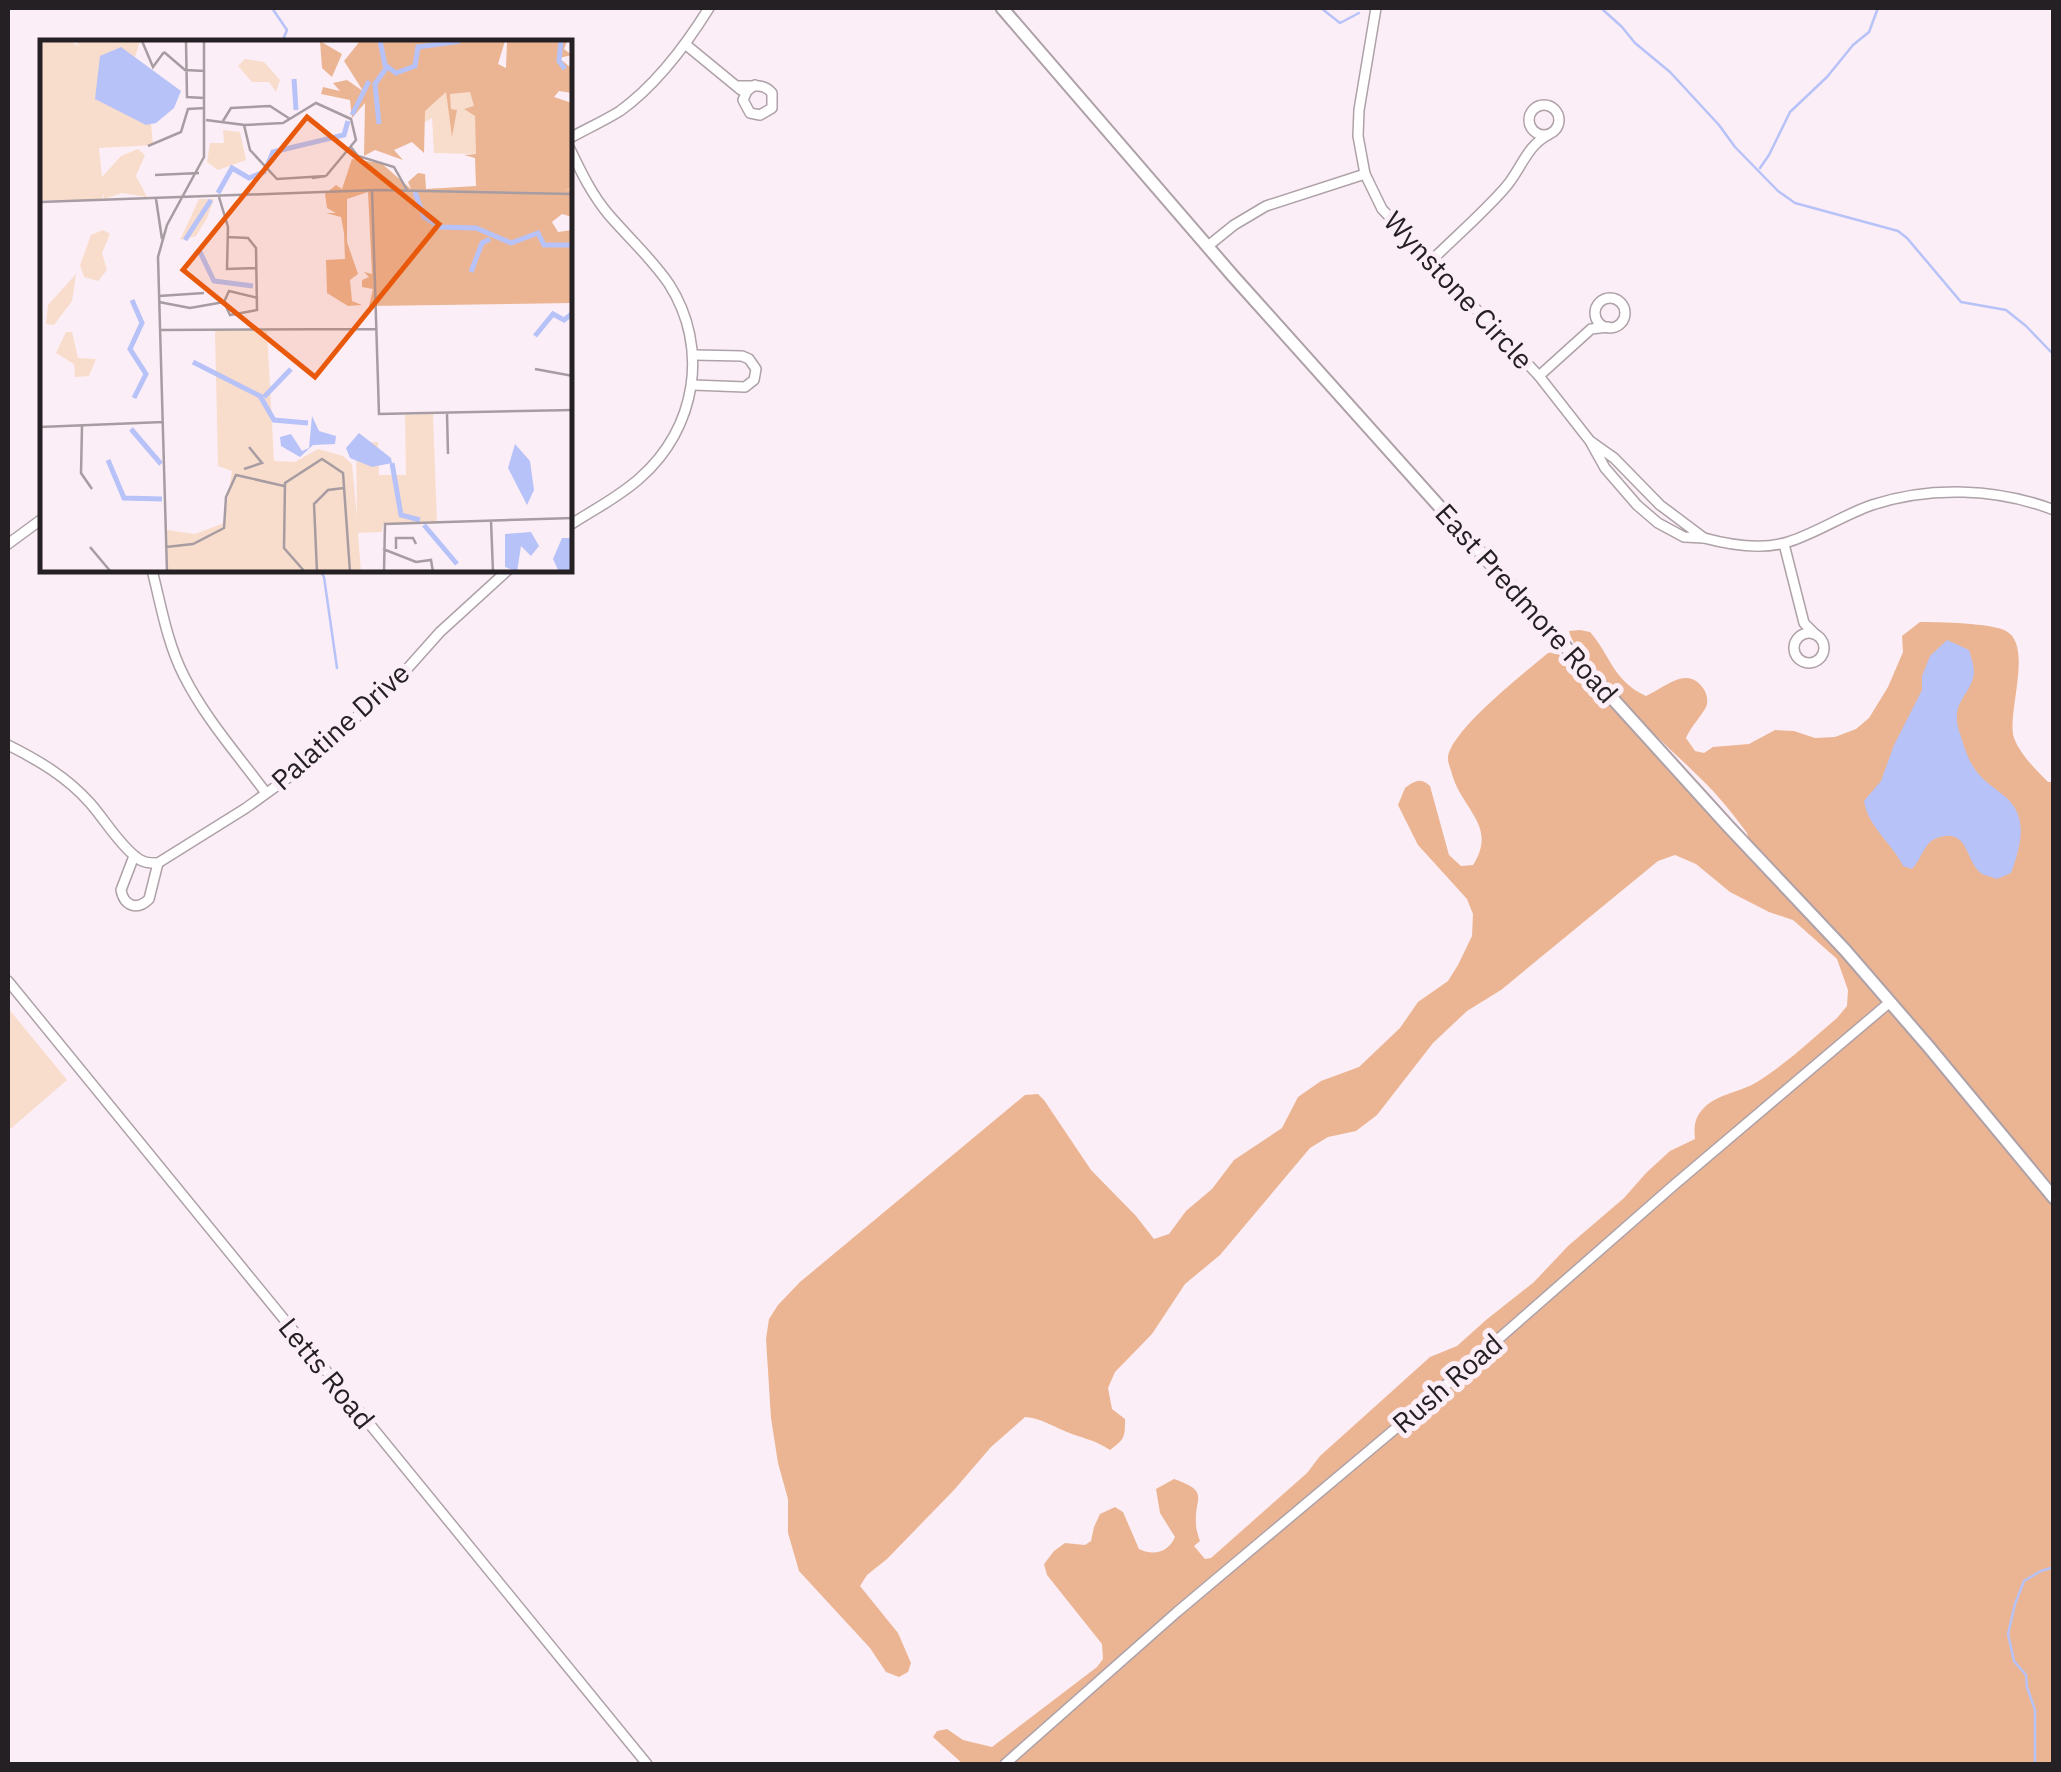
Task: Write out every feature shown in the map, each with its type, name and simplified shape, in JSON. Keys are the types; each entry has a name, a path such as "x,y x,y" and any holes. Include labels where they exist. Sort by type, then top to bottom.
{"street":[{"path":"572,137 620,110 652,82 685,44 708,8"},
{"name":"East Predmore Road","path":"1002,8 1528,606 1890,1002 2054,1198"},
{"name":"Wynstone Circle","path":"1376,8 1358,110 1358,136 1364,174 1382,209 1539,376 1590,440 1605,468 1637,506 1658,523 1684,537 1748,546 1784,544 1876,504 1945,492 2002,496 2054,510"},
{"path":"685,44 739,86 746,109 754,115 772,108 774,98 769,89 739,86"},
{"path":"744,100 747,91 755,86"},
{"path":"1430,262 1501,193 1533,144 1556,130 1558,115 1552,108 1542,106 1529,118 1533,144"},
{"path":"1531,128 1548,135"},
{"path":"572,153 606,212 669,285 685,316 694,356 692,385 681,424 655,464 572,525"},
{"path":"1208,246 1266,206 1364,174"},
{"path":"1539,376 1591,330 1601,301 1619,301 1625,309 1624,319 1617,326 1591,330"},
{"path":"1596,314 1599,323 1608,328"},
{"path":"692,385 744,387 754,380 756,369 749,358 742,356 694,356"},
{"name":"Wynstone Circle","path":"1590,440 1614,458 1668,512 1704,538"},
{"path":"9,539 40,521"},
{"path":"1784,544 1804,623 1822,641 1824,650 1820,659 1810,663 1797,657 1794,648 1804,623"},
{"path":"152,572 170,642 183,674 266,793"},
{"name":"Palatine Drive","path":"158,862 306,764 503,572"},
{"path":"1798,638 1815,634"},
{"path":"8,744 71,784 134,856 145,862 158,862 149,899 139,906 126,902 121,890 134,856"},
{"name":"Letts Road","path":"8,982 647,1764"},
{"name":"Rush Road","path":"1005,1764 1890,1002"}],"shaded area":[{"path":"1920,622 1989,626 2006,631 2014,639 2019,665 2014,738 2034,767 2048,782 2054,782 2053,1764 963,1764 933,1737 937,1731 947,1729 963,1740 992,1747 1103,1659 1102,1644 1047,1575 1044,1564 1054,1551 1065,1543 1085,1545 1091,1541 1100,1514 1115,1507 1123,1512 1139,1549 1164,1550 1175,1537 1160,1513 1156,1489 1174,1479 1197,1492 1196,1526 1200,1541 1194,1546 1205,1559 1211,1558 1430,1357 1457,1346 1534,1282 1670,1151 1695,1139 1696,1120 1707,1105 1768,1075 1837,1018 1847,1006 1848,990 1837,959 1793,920 1730,892 1696,864 1675,855 1658,861 1501,990 1467,1011 1433,1043 1377,1115 1356,1131 1328,1137 1310,1148 1220,1255 1185,1284 1152,1334 1115,1372 1108,1388 1112,1409 1125,1419 1119,1443 1110,1450 1025,1417 867,1575 860,1586 898,1633 911,1663 908,1672 899,1677 886,1672 870,1648 799,1571 788,1533 788,1499 771,1418 766,1339 769,1319 778,1305 800,1282 1025,1095 1038,1094 1044,1100 1091,1170 1154,1239 1169,1234 1234,1160 1282,1128 1298,1097 1321,1081 1359,1067 1400,1028 1418,1002 1448,981 1472,936 1473,914 1467,899 1418,845 1398,805 1405,788 1412,783 1420,781 1430,786 1449,855 1461,866 1473,865 1482,839 1476,818 1452,774 1448,759 1451,747 1474,718 1548,653 1556,652 1620,712 1741,843 1747,833 1730,811 1610,689 1576,647 1569,631 1590,632 1626,683 1646,696 1675,680 1696,681 1705,691 1707,704 1686,738 1695,751 1704,753 1713,747 1749,744 1775,730 1815,738 1835,737 1856,729 1869,718 1888,687 1903,652 1902,636"},
{"path":"8,1008 67,1080 8,1131"}],"water":[{"path":"1947,640 1969,650 1974,667 1957,713 1967,755 1980,776 2011,802 2020,821 2020,841 2011,873 1997,879 1982,874 1963,844 1953,836 1930,842 1912,869 1903,866 1870,819 1864,801 1881,781 1922,690 1922,676 1930,656"}],"waterway":[{"path":"272,8 287,30 283,40"},
{"path":"1291,8 1298,8"},
{"path":"1321,8 1340,23 1359,13"},
{"path":"1601,8 1670,72 1778,191 1795,203 1898,231 1961,302 2006,310 2054,355"},
{"path":"1760,168 1790,112 1869,32 1878,8"},
{"path":"321,572 337,668"},
{"path":"2035,1764 2035,1710 2026,1675 2014,1661 2008,1634 2024,1581 2054,1567"}]}
